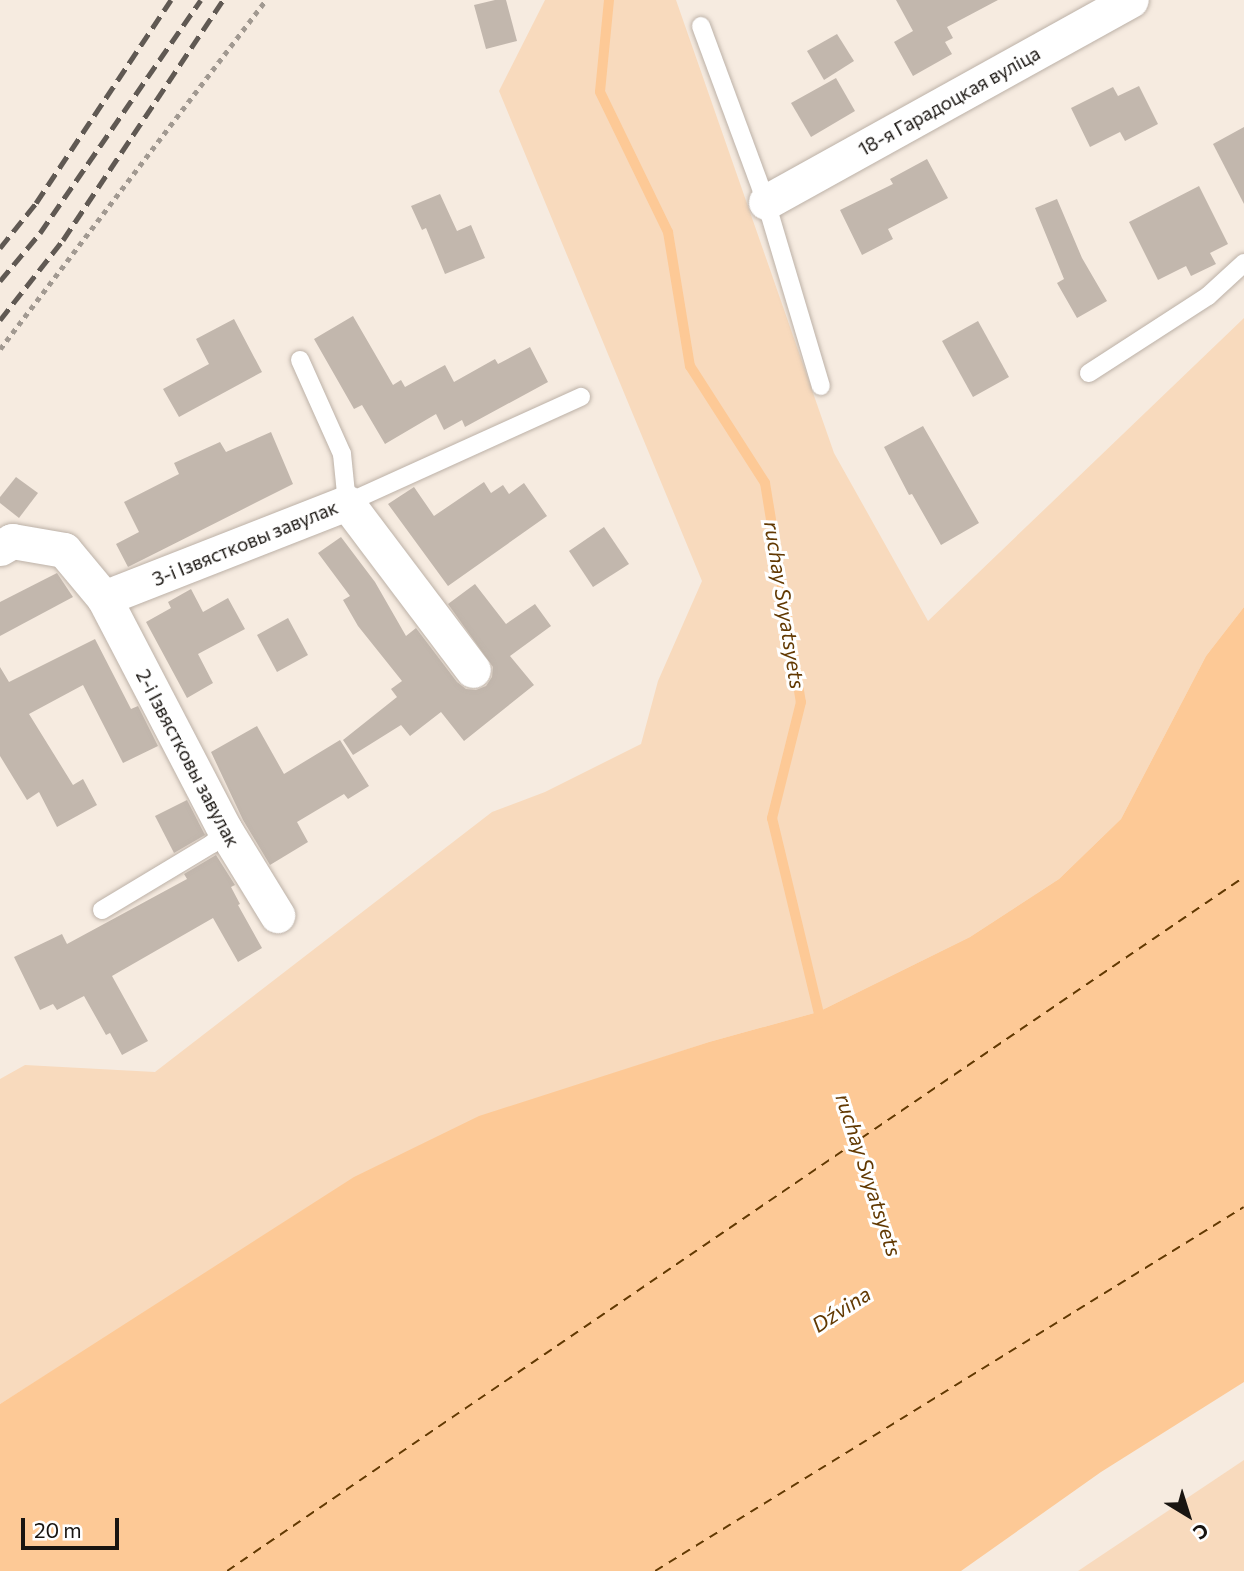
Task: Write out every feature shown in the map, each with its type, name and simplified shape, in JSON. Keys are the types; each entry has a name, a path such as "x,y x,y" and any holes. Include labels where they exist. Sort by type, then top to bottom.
{"street":[{"name":"18-я Гарадоцкая вуліца","path":"766,202 1131,0"},
{"name":"3-і Ізвястковы завулак","path":"104,598 347,503 473,670"},
{"name":"2-і Ізвястковы завулак","path":"0,548 12,541 64,550 104,598 225,830 277,915"}],"lane":[{"path":"701,26 766,202 821,386"},
{"path":"1089,373 1208,296 1244,263"},
{"path":"300,360 342,454 347,503 581,397"},
{"path":"102,910 212,844 225,830"}],"path":[{"path":"0,349 266,0"}],"shaded area":[{"path":"545,0 676,0 834,453 928,621 1244,318 1244,607 1206,656 1121,819 1059,879 970,937 818,1012 709,1042 601,1078 89,1348 0,1404 0,1079 25,1065 155,1072 492,812 545,792 641,744 658,681 702,581 499,91"},
{"path":"1244,1460 1244,1571 1078,1571"}],"water":[{"name":"Dźvina","path":"1244,607 1244,1382 1101,1472 961,1571 0,1571 0,1404 354,1177 479,1116 709,1042 818,1012 970,937 1059,879 1121,819 1206,656"}],"building":[{"path":"506,0 517,41 486,49 474,5"},
{"path":"896,0 998,0 947,27 953,38 945,42 952,54 913,76 894,42 913,31"},
{"path":"837,34 854,61 824,80 807,51"},
{"path":"836,78 855,111 811,137 791,103"},
{"path":"1139,86 1158,124 1125,141 1120,132 1090,147 1071,108 1113,87 1118,96"},
{"path":"1244,127 1244,204 1213,144"},
{"path":"927,159 948,198 888,229 893,239 862,255 840,210 893,184 890,179"},
{"path":"1199,186 1228,244 1210,253 1216,264 1191,276 1186,266 1158,280 1129,222"},
{"path":"440,194 457,231 471,225 485,258 445,274 426,228 422,230 411,206"},
{"path":"1057,199 1082,258 1107,301 1077,318 1057,283 1064,279 1035,208"},
{"path":"353,316 393,385 401,380 405,387 445,365 454,382 495,359 498,364 530,347 548,382 465,427 462,420 444,430 436,414 385,444 362,405 354,409 314,339"},
{"path":"234,319 262,372 179,417 163,389 209,364 196,339"},
{"path":"978,321 1009,377 973,397 942,341"},
{"path":"923,426 979,523 941,545 912,494 909,495 884,447"},
{"path":"271,432 293,484 128,567 116,544 139,532 124,502 179,474 174,463 220,442 226,452"},
{"path":"16,477 38,493 19,518 0,503 0,497"},
{"path":"484,482 491,493 503,485 509,494 524,483 547,516 448,586 388,504 414,487 434,516"},
{"path":"604,527 629,564 593,587 569,551"},
{"path":"341,537 375,582 406,636 416,628 457,682 466,689 476,690 486,686 492,677 493,667 448,604 475,584 506,624 535,604 551,626 510,656 534,685 464,741 441,712 410,736 401,725 353,755 343,740 397,697 391,689 402,681 358,626 343,600 350,596 318,553"},
{"path":"57,573 73,597 0,636 0,602"},
{"path":"191,589 203,612 228,598 245,629 198,654 213,683 187,698 146,622 171,608 168,602"},
{"path":"288,618 308,655 277,672 257,635"},
{"path":"95,639 131,709 138,706 158,746 123,763 83,685 29,714 73,785 83,779 97,805 57,827 39,792 27,800 0,756 0,667 9,682"},
{"path":"257,726 284,774 340,740 369,786 348,799 344,794 297,822 308,842 270,865 243,820 211,752"},
{"path":"187,800 205,835 174,853 155,816"},
{"path":"216,855 235,885 231,887 240,904 238,905 262,948 238,962 213,918 112,976 148,1041 122,1055 110,1033 106,1035 84,996 57,1010 53,1004 40,1010 14,957 62,934 67,944 187,879 184,874"}],"waterway":[{"name":"ruchay Svyatsyets","path":"609,0 600,92 668,232 690,366 765,483 801,702 772,818 821,1022"}],"ferry route":[{"path":"227,1571 1244,877"},
{"path":"655,1571 1244,1207"}],"railway":[{"path":"0,248 36,203 171,0"},
{"path":"0,281 40,233 201,0"},
{"path":"0,320 63,240 223,0"}]}
